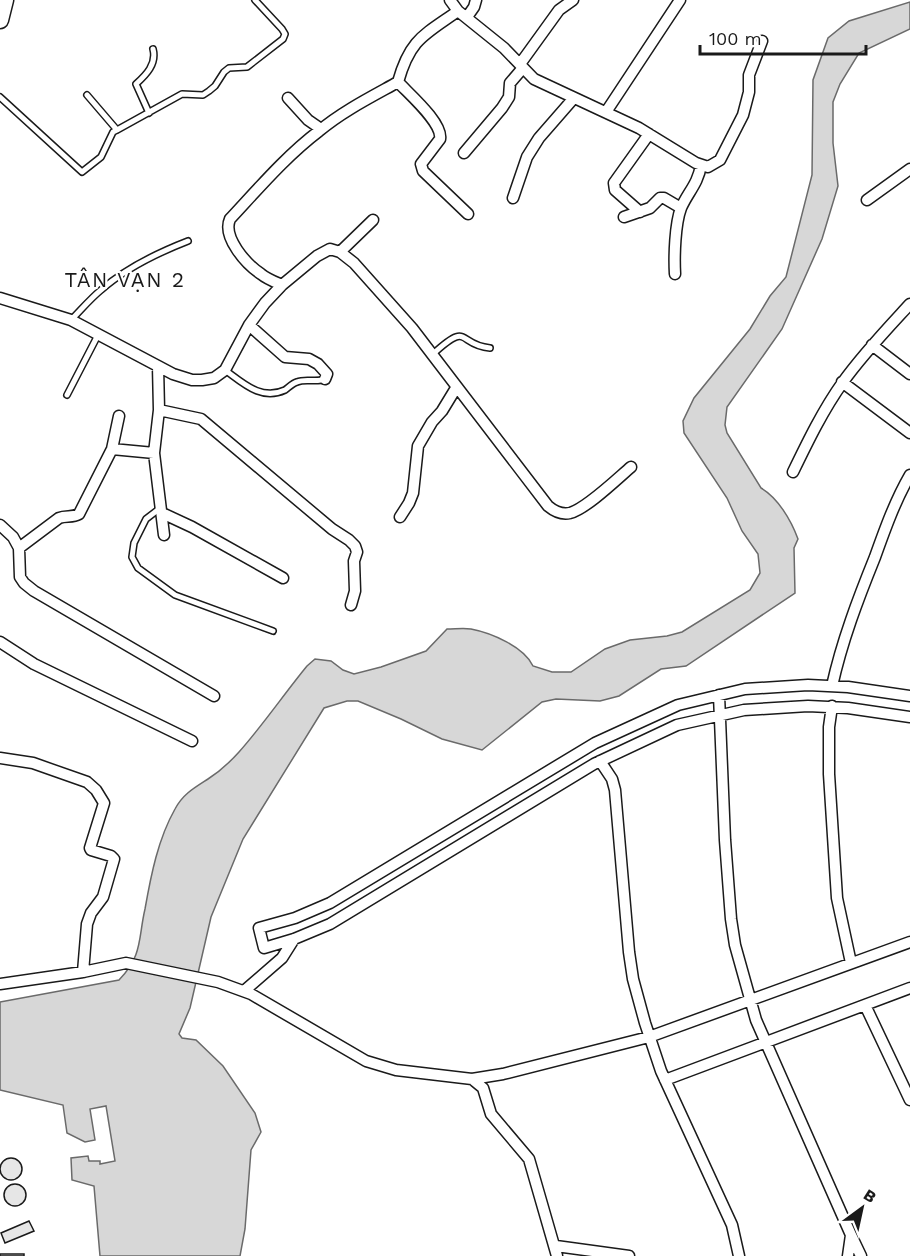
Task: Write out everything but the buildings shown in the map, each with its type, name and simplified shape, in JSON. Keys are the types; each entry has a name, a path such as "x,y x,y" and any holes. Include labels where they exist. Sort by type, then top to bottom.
{"main road":[{"path":"0,20 4,0"}],"street":[{"path":"450,0 463,14 504,48 534,80 606,112 708,167 720,160 743,115 749,92 749,75 762,41"},
{"path":"282,285 254,269 237,249 230,237 227,225 230,219 321,129 398,82 402,66 412,46 474,8 476,0"},
{"path":"464,153 502,108 509,97 510,83 559,10 573,0"},
{"path":"606,112 680,0"},
{"path":"398,82 435,122 441,134 440,139 421,164 423,171 468,214"},
{"path":"288,98 308,120 321,129"},
{"path":"513,198 527,157 539,138 573,99"},
{"path":"640,212 615,190 614,183 649,134"},
{"path":"675,274 674,255 681,208 696,184 701,165"},
{"path":"867,200 910,169"},
{"path":"624,218 650,208 660,198 681,208"},
{"path":"340,252 373,220"},
{"path":"0,298 71,320 173,374 192,380 214,378 225,370 249,325 265,303 282,285 330,249 340,252 354,263 433,354 456,388 548,506 556,512 569,514 585,505 631,467"},
{"path":"793,472 823,413 842,382 910,304"},
{"path":"249,325 288,358 309,359 318,364 327,374 326,379"},
{"path":"872,345 910,374"},
{"path":"158,366 159,410 154,453 164,535"},
{"path":"842,382 910,433"},
{"path":"400,517 413,493 418,446 456,388"},
{"path":"159,410 201,419 355,546 357,552 354,561 356,591 351,605"},
{"path":"19,548 59,518 74,517 79,514 112,449 118,416"},
{"path":"112,449 154,453"},
{"path":"832,686 839,654 865,583 894,506 910,475"},
{"path":"161,511 284,578"},
{"path":"0,525 13,537 19,548 20,576 24,583 34,591 214,696"},
{"path":"0,642 34,664 192,741"},
{"path":"910,696 832,686 750,689 678,705 595,743 330,903 295,918 259,928 264,948 330,924 600,761 669,729 750,710 832,706 910,717"},
{"path":"718,695 725,840 735,945 750,1000 766,1042 861,1256"},
{"path":"832,706 829,727 829,774 837,898 851,963"},
{"path":"0,758 33,763 87,782 96,790 104,803 90,848 114,859 103,897 90,913 83,972"},
{"path":"600,761 612,779 615,789 629,952 633,979 649,1037 665,1080 732,1225 739,1256"},
{"path":"364,882 375,896"},
{"path":"244,991 282,958 294,939"},
{"path":"0,984 83,972 126,963 218,982 244,991 366,1061 396,1070 472,1079 503,1074 649,1037 910,942"},
{"path":"665,1080 910,988"},
{"path":"865,1005 910,1100"},
{"path":"472,1079 483,1088 491,1114 529,1159 557,1251 629,1256"},
{"path":"848,1256 851,1235"}],"lane":[{"path":"0,97 82,172 101,158 113,132 182,94 203,95 215,86 229,68 247,67 283,39 285,34 282,29 255,0"},
{"path":"149,113 136,84 150,69 154,58 153,49"},
{"path":"87,95 117,130"},
{"path":"71,320 100,290 124,273 188,241"},
{"path":"68,395 99,334"},
{"path":"433,354 446,342 458,336 490,348"},
{"path":"225,370 251,389 261,393 273,394 299,381 319,382 326,379"},
{"path":"161,511 146,519 134,543 132,557 138,568 175,594 273,631"}],"shaded area":[{"path":"910,2 910,29 859,53 840,84 833,102 833,143 838,186 822,239 782,329 727,407 725,425 727,433 761,488 783,510 798,539 794,548 795,593 686,666 661,669 619,696 600,701 556,699 542,702 482,750 442,739 358,701 347,701 324,708 243,839 211,917 190,1008 179,1034 182,1038 196,1040 223,1066 255,1113 261,1132 251,1150 245,1229 240,1256 100,1256 94,1186 72,1180 71,1158 88,1156 89,1161 100,1161 100,1164 115,1161 106,1106 90,1109 95,1140 85,1142 67,1133 63,1105 0,1090 0,1002 119,980 136,954 156,858 164,832 178,804 189,792 236,756 315,659 331,661 343,670 354,674 426,651 447,629 468,629 488,634 515,647 529,659 533,666 552,672 571,672 605,649 630,640 682,632 750,590 760,573 758,554 742,531 727,498 684,433 683,421 694,398 750,329 770,296 786,277 812,175 813,80 828,38 849,21"}],"district":[{"name":"TÂN VẠN 2","path":"125,279"}]}
